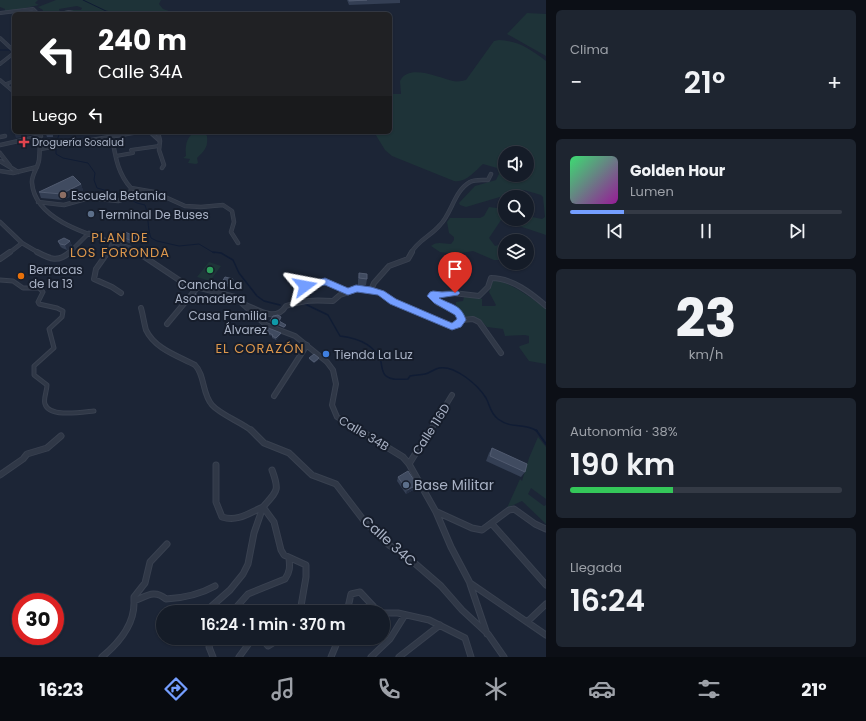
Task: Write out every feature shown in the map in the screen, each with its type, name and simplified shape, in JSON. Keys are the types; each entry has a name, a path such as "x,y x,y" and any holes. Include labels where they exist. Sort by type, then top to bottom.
{"street":[{"path":"0,13 33,9 36,12"},
{"path":"0,38 12,49"},
{"path":"0,64 12,53"},
{"path":"0,80 12,90"},
{"path":"6,84 12,82"},
{"path":"0,145 41,134"},
{"name":"Calle 34B","path":"41,134 39,161 32,178 32,185 38,202 46,211 70,227 134,249 185,284 234,297 244,304 256,318 266,325 295,336 327,362 336,376 332,405 337,418 398,453 409,464 436,512 451,547 470,583 488,634"},
{"path":"111,134 117,168 125,182 131,188 144,188 167,197 177,204 190,207 203,208 223,205 232,211 234,222 231,232 238,243"},
{"path":"40,148 128,134"},
{"path":"152,134 160,141"},
{"path":"158,134 160,155 164,165 162,168"},
{"path":"0,137 5,136"},
{"path":"116,156 133,154 131,150 159,146"},
{"path":"0,153 10,167"},
{"path":"0,161 18,172"},
{"path":"0,171 10,173 18,172 37,166"},
{"path":"371,290 374,283 389,266 408,259 415,244 441,225 458,194 468,183 471,181 488,180 491,174"},
{"path":"38,202 64,205 95,197 118,201 130,197 131,188"},
{"path":"0,222 22,243 47,257 56,259 63,258 89,233"},
{"path":"114,241 110,250 94,274 94,278 106,285 117,288 121,293"},
{"path":"0,259 22,243"},
{"path":"244,304 270,315 276,315 283,311 286,306 306,300 333,301 356,288 381,293 393,301 452,327 458,325 461,320 459,313 457,310 437,301 431,295 453,293 479,296 488,287 491,278 495,277 517,286 533,295 546,306"},
{"path":"0,280 16,281 23,288 39,288 43,292 38,302 39,304 58,307 63,311 62,316 49,329 54,348 38,362 33,370 34,375 47,385 45,403 49,411 72,413 94,411"},
{"path":"298,302 305,286 325,281 348,292"},
{"path":"168,324 197,288"},
{"name":"Calle 34C","path":"141,308 148,333 152,338 166,350 196,365 204,390 212,405 252,430 264,443 289,453 312,475 336,484 365,522 385,541 412,560 441,586 462,610 488,634 503,656"},
{"path":"461,320 473,319 479,322 501,353"},
{"path":"274,396 307,345"},
{"name":"Calle 116D","path":"409,464 420,444 443,413 452,395"},
{"path":"0,475 23,459 27,454 47,448 61,436"},
{"path":"216,465 216,502 222,518 230,521 263,507"},
{"path":"213,605 230,590 243,574 248,564 256,525 263,507 276,492 277,484 272,470"},
{"path":"263,507 268,512 273,522 281,550 289,558 300,561 306,565 307,573 300,605"},
{"path":"436,512 472,528 482,530 509,510 514,509 535,524 546,529"},
{"path":"492,524 546,585"},
{"path":"102,657 118,644 133,614 134,597 144,582 150,562 167,544"},
{"path":"238,605 244,597 252,592 284,580 289,573 289,558"},
{"name":"Calle 34B","path":"470,583 546,635"},
{"path":"134,601 154,593 161,595 166,599 189,598 204,593 215,586"},
{"path":"349,605 351,594 360,592 372,605"},
{"path":"527,622 546,604"},
{"path":"390,613 398,612 429,620 465,638 472,657"},
{"path":"371,657 390,639 405,615"},
{"path":"399,657 440,625"},
{"path":"209,645 213,657"},
{"path":"239,657 248,645"},
{"path":"331,657 336,645"}],"green space":[{"path":"0,0 38,0 35,3 39,5 7,12 5,9 0,7"},
{"path":"56,0 161,0 159,4 163,9 172,12 61,12 67,10 81,10 82,8 77,6 59,9 60,12 42,12 43,10 38,7"},
{"path":"527,13 546,14 546,56 507,34"},
{"path":"499,40 513,42 529,49 546,61 546,235 519,226 534,226 534,217 542,219 545,217 543,197 534,193 534,190 498,190 498,198 466,207 460,205 459,203 475,186 496,180 498,176 498,182 534,182 534,146 498,146 498,171 497,168 483,164 466,178 454,181 392,156 385,150 375,134 392,134 392,94 401,94 400,81 404,76 417,72 460,81 466,80 494,41"},
{"path":"192,134 206,134 207,136 207,143 202,153 197,158 198,163 196,164 188,163 190,159 183,158 186,156 186,146"},
{"path":"489,207 498,208 498,224 489,238 495,246 498,245 498,260 494,260 473,251 455,254 440,252 431,246 438,243 451,244 454,240 454,237 449,233 447,222 450,218 480,218 484,216"},
{"name":"Cancha La Asomadera","path":"209,262 221,266 210,281 197,277"},
{"path":"498,280 535,300 546,309 546,364 529,361 519,347 529,343 529,336 505,336 503,329 487,327 480,320 464,316 456,307 456,302 463,301 464,297 482,299 482,306 495,306 496,305 489,292 493,281"},
{"path":"538,437 546,447 546,499 531,488 528,494 544,506 546,505 546,524 522,501 507,508 520,479 522,481 529,458"}],"building":[{"path":"73,176 81,184 61,194 39,192"},
{"path":"125,232 137,237 132,241 120,236"},
{"path":"64,238 70,241 65,245 60,244 58,241"},
{"path":"359,273 367,274 367,279 359,278"},
{"path":"225,277 233,279 230,284 222,282"},
{"path":"195,294 205,296 205,298 193,297"},
{"name":"Casa Familia Álvarez","path":"278,315 281,317 279,321 286,325 284,327 270,321 273,316"},
{"path":"266,327 281,333 276,338 269,333 269,331 264,329"},
{"path":"314,354 319,358 314,362 309,358"},
{"path":"492,448 527,464 525,472 490,456"},
{"path":"408,471 417,485 407,490 398,477"}],"waterway":[{"path":"83,0 110,12"},
{"path":"0,50 12,50"},
{"path":"59,134 56,143 56,154 63,158 88,163 95,173 94,180 97,188 119,194 137,203 145,205 151,238 157,241 179,246 199,244 214,253"},
{"path":"213,252 221,253 233,260 239,273 257,296 264,301 280,305"},
{"path":"305,304 328,315 340,336 353,338 370,346 378,356 381,362 382,370 388,378 408,379 410,376 427,373 439,368 452,370 466,377 478,387 486,398 495,417 508,424 532,428 536,431"},
{"path":"536,431 546,444"}],"place":[{"name":"Droguería Sosalud","path":"24,142"},
{"name":"Escuela Betania","path":"63,195"},
{"name":"Terminal De Buses","path":"91,214"},
{"name":"Cancha La Asomadera","path":"210,270"},
{"name":"Berracas de la 13","path":"21,276"},
{"name":"Casa Familia Álvarez","path":"275,322"},
{"name":"Tienda La Luz","path":"326,354"},
{"name":"Base Militar","path":"406,485"}],"district":[{"name":"PLAN DE LOS FORONDA","path":"120,244"},
{"name":"EL CORAZÓN","path":"260,348"}],"route":[{"path":"305,286 325,281 348,292 356,288 371,290 381,293 393,301 452,327 458,325 461,320 461,316 457,310 433,299 431,295 455,293"}]}
